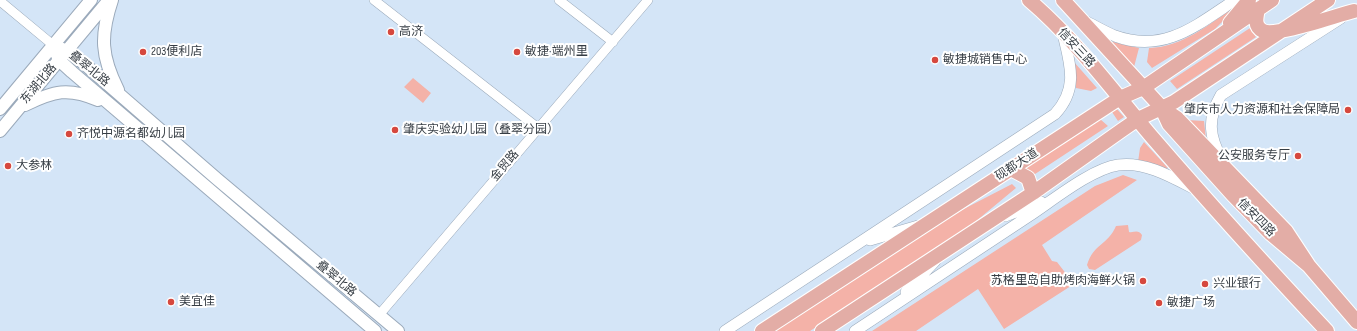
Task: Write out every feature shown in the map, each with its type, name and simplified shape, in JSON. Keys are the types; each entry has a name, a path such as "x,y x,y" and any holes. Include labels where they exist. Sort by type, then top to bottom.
{"main road":[{"name":"东湖北路","path":"0,109 91,0"},
{"name":"东湖北路","path":"0,131 109,0"},
{"path":"20,108 40,98 62,92 85,94 110,106 120,94 107,67 103,41 104,27 112,0"},
{"name":"信安三路","path":"1029,0 1044,13 1106,80 1138,119"},
{"path":"1044,13 1057,0"},
{"name":"信安三路","path":"1063,0 1083,20 1162,108"},
{"name":"砚都大道","path":"762,331 1120,98 1143,88 1219,37 1253,5 1272,0"},
{"path":"822,331 1033,193 1138,119 1162,108 1328,0"},
{"path":"1253,5 1256,22 1259,28 1265,32 1278,33 1355,9"},
{"name":"叠翠北路","path":"53,45 67,50 217,179 398,331"},
{"name":"叠翠北路","path":"53,45 59,60 110,106 375,331"},
{"path":"27,77 38,86"},
{"path":"1162,108 1177,118 1286,232 1308,266"},
{"name":"信安四路","path":"1162,108 1168,124 1271,234 1308,266 1357,322"},
{"name":"信安四路","path":"1138,119 1198,190 1327,331"},
{"path":"1011,169 1028,178 1033,193"},
{"path":"1215,209 1232,194"}],"street":[{"path":"374,0 538,128"},
{"path":"559,0 612,42"},
{"name":"金贸路","path":"379,315 648,0"},
{"path":"1083,20 1115,36 1130,40 1156,40 1187,32 1236,0"},
{"path":"0,1 53,45"},
{"path":"1227,170 1214,144 1211,133 1213,114 1221,95 1355,9"},
{"name":"砚都大道","path":"725,331 1055,114 1064,105 1070,90 1072,71 1063,34"},
{"path":"854,331 1064,193 1101,171 1118,165 1155,170 1198,190"},
{"path":"985,225 1064,193"},
{"path":"859,243 929,223"},
{"path":"893,306 945,251"}],"shaded area":[{"path":"1236,6 1237,7 1215,29 1152,68 1147,62 1149,48 1173,44 1184,39 1206,27"},
{"path":"1250,28 1256,37 1177,89 1170,81"},
{"path":"1109,41 1139,48 1134,67"},
{"path":"1074,62 1097,88 1091,91 1076,88 1076,72"},
{"path":"413,78 431,93 423,103 404,87"},
{"path":"1117,109 1124,117 1118,121 1112,112"},
{"path":"1100,119 1108,126 1029,178 1022,169"},
{"path":"1187,120 1204,121 1207,148"},
{"path":"1144,142 1168,168 1166,169 1154,164 1138,162 1140,148"},
{"path":"1123,175 1137,180 1042,245 1052,261 1057,262 1074,284 1004,329 978,289 916,331 872,331 1095,186"},
{"path":"1012,184 1016,188 969,227 810,331 775,331 956,213"},
{"path":"1128,225 1129,232 1137,232 1142,235 1141,240 1095,270 1089,269 1087,265 1093,252 1109,237 1116,226"}],"place":[{"name":"高济","path":"391,32"},
{"name":"203便利店","path":"143,52"},
{"name":"敏捷·端州里","path":"517,52"},
{"name":"敏捷城销售中心","path":"935,60"},
{"name":"肇庆市人力资源和社会保障局","path":"1348,110"},
{"name":"肇庆实验幼儿园（叠翠分园）","path":"395,130"},
{"name":"齐悦中源名都幼儿园","path":"69,134"},
{"name":"公安服务专厅","path":"1298,156"},
{"name":"大参林","path":"8,166"},
{"name":"苏格里岛自助烤肉海鲜火锅","path":"1143,281"},
{"name":"兴业银行","path":"1205,284"},
{"name":"美宜佳","path":"171,302"},
{"name":"敏捷广场","path":"1159,303"}]}
